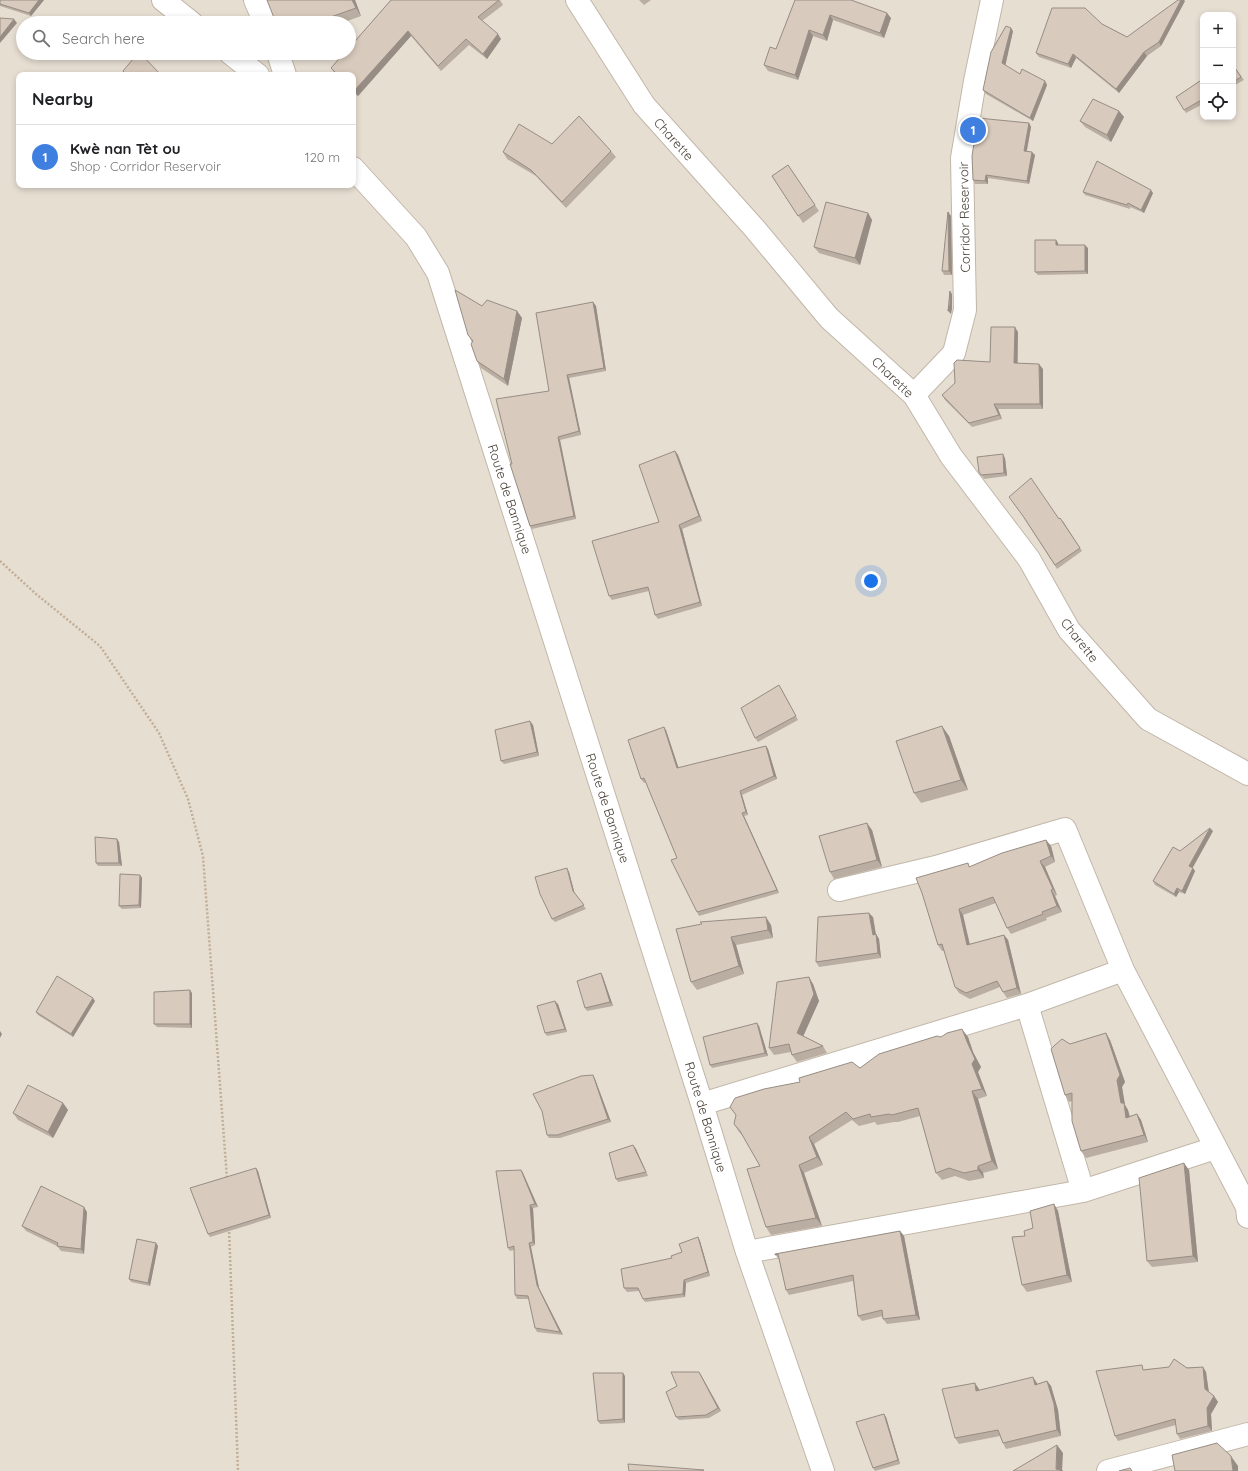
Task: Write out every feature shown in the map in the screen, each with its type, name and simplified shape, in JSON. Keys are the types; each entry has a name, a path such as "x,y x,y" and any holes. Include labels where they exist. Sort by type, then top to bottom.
{"street":[{"path":"163,0 183,16"},
{"name":"Charette","path":"577,0 644,105 755,229 829,318 914,395 951,456 1029,559 1069,630 1148,719 1248,774"},
{"name":"Corridor Reservoir","path":"914,395 954,353 965,310 962,158 975,81 992,0"},
{"path":"256,1 262,16"},
{"path":"239,60 254,72"},
{"path":"280,60 284,72"},
{"name":"Route de Bannique","path":"356,171 416,237 438,273 702,1104 747,1252 823,1471"},
{"path":"839,890 936,867 1065,830 1123,970 1247,1207 1248,1217"},
{"path":"702,1104 1027,1005 1123,970"},
{"path":"1027,1005 1083,1191"},
{"path":"747,1252 1083,1191 1215,1148"},
{"path":"1108,1471 1248,1434"}],"path":[{"path":"0,562 36,594 100,646 159,733 188,799 203,856 227,1186"},
{"path":"229,1225 238,1471"}],"shaded area":[{"path":"0,0 1248,0 1248,1471 0,1471"}],"building":[{"path":"0,0 39,0 29,13 0,4"},
{"path":"267,0 352,0 356,8 334,16 273,16"},
{"path":"391,0 499,0 478,17 498,34 483,54 466,39 438,66 408,31 356,89 356,72 335,72 331,68 338,60 356,60 356,40"},
{"path":"795,0 851,0 887,13 880,33 830,15 823,35 809,30 795,75 764,65 770,47 776,49"},
{"path":"1178,0 1181,0 1159,42 1144,52 1116,89 1073,54 1068,64 1036,53 1052,8 1085,8 1102,24 1127,37"},
{"path":"0,18 14,19 0,37"},
{"path":"1006,26 1011,28 1002,63 1020,74 1022,69 1045,81 1030,118 983,90 991,52"},
{"path":"132,60 147,60 158,72 124,72"},
{"path":"1236,70 1241,77 1236,80"},
{"path":"1200,81 1200,101 1184,110 1176,97"},
{"path":"1093,99 1119,111 1107,135 1080,121"},
{"path":"579,116 611,151 562,202 531,170 503,152 519,124 552,144"},
{"path":"978,118 1029,123 1024,151 1032,152 1027,181 986,175 985,181 973,180 972,156"},
{"path":"1097,161 1151,190 1141,210 1128,203 1127,205 1083,192"},
{"path":"788,165 815,205 798,216 772,176"},
{"path":"826,202 868,213 855,258 814,247"},
{"path":"948,212 949,271 942,271"},
{"path":"1035,240 1056,240 1056,245 1085,245 1085,271 1035,272"},
{"path":"455,290 482,306 487,300 517,311 504,379 477,361 471,344 473,341 468,335"},
{"path":"950,291 950,305 948,311"},
{"path":"593,302 604,368 567,375 579,431 558,437 574,516 530,526 510,464 512,464 496,399 549,391 536,313"},
{"path":"991,327 1015,327 1014,363 1039,364 1040,404 994,404 999,415 969,423 942,395 955,383 954,363 957,360 990,362"},
{"path":"675,451 699,516 679,525 700,602 655,615 648,587 609,596 592,541 659,522 639,465"},
{"path":"1003,454 1004,473 981,475 979,472 977,457"},
{"path":"1031,478 1080,548 1055,565 1009,497"},
{"path":"779,685 796,716 755,738 741,708"},
{"path":"530,721 537,752 501,761 495,730"},
{"path":"942,726 961,780 914,793 896,741"},
{"path":"664,727 677,768 766,746 774,776 740,791 746,812 742,813 777,890 697,912 671,860 677,858 644,778 641,779 628,740"},
{"path":"867,823 877,860 830,872 819,836"},
{"path":"1210,828 1189,866 1193,868 1182,891 1177,888 1174,894 1153,881 1173,847 1180,851"},
{"path":"95,837 117,839 119,863 96,863"},
{"path":"1046,840 1051,856 1040,861 1053,889 1051,890 1057,906 1042,912 1043,914 1007,928 993,897 959,909 967,945 1004,935 1017,988 1003,992 997,981 966,993 955,987 942,944 938,945 916,878 968,863 969,867 1002,853"},
{"path":"567,868 573,891 584,905 552,919 540,894 535,877"},
{"path":"120,874 140,875 139,905 119,906"},
{"path":"869,913 873,935 876,934 878,953 816,962 818,917"},
{"path":"766,917 768,930 731,937 739,966 691,982 676,929 702,924 700,922"},
{"path":"601,973 610,1002 585,1008 577,981"},
{"path":"57,976 93,998 71,1034 36,1012"},
{"path":"809,977 814,994 797,1033 823,1046 792,1055 789,1044 769,1048 777,982"},
{"path":"190,990 190,1024 154,1024 154,992"},
{"path":"555,1001 565,1029 545,1033 537,1006"},
{"path":"757,1023 765,1053 710,1065 703,1037"},
{"path":"962,1029 975,1059 972,1064 982,1089 972,1091 992,1161 978,1166 978,1170 964,1173 949,1168 936,1173 918,1108 892,1115 889,1114 871,1117 870,1114 853,1119 846,1112 809,1137 817,1157 799,1165 816,1218 766,1227 747,1169 760,1166 740,1131 734,1124 736,1115 730,1107 735,1098 764,1089 800,1082 799,1078 852,1062 860,1068 879,1054 937,1036 941,1037 947,1033"},
{"path":"1106,1033 1120,1075 1117,1080 1121,1103 1124,1103 1126,1118 1137,1114 1144,1135 1081,1151 1072,1121 1072,1093 1065,1095 1051,1049 1062,1039 1070,1044"},
{"path":"593,1075 608,1119 557,1135 547,1135 542,1111 533,1094 581,1076"},
{"path":"28,1085 63,1103 48,1132 13,1113"},
{"path":"633,1145 646,1172 616,1179 609,1153"},
{"path":"1184,1163 1193,1256 1147,1261 1139,1178"},
{"path":"256,1168 269,1215 208,1234 190,1188"},
{"path":"521,1170 535,1204 530,1205 533,1242 529,1243 537,1285 560,1332 535,1328 528,1296 515,1295 514,1246 508,1248 496,1171"},
{"path":"41,1186 84,1207 81,1249 57,1246 58,1243 22,1226"},
{"path":"1054,1204 1067,1275 1022,1285 1012,1237 1025,1236 1024,1231 1033,1228 1030,1211"},
{"path":"900,1231 916,1315 883,1319 882,1310 858,1316 853,1275 786,1290 778,1254 775,1254"},
{"path":"698,1237 708,1272 684,1280 683,1294 643,1299 638,1288 624,1288 621,1269 672,1258 671,1256 682,1252 679,1244"},
{"path":"137,1239 156,1243 148,1283 129,1279"},
{"path":"1174,1359 1187,1368 1203,1367 1205,1389 1214,1396 1207,1408 1208,1426 1177,1434 1175,1419 1115,1436 1096,1371 1142,1365 1143,1370 1169,1367"},
{"path":"671,1372 699,1372 718,1408 706,1415 676,1417 666,1392 677,1386"},
{"path":"593,1373 623,1373 623,1419 598,1421"},
{"path":"1033,1377 1035,1385 1047,1381 1054,1404 1057,1430 1003,1443 998,1430 955,1438 942,1389 975,1383 976,1391"},
{"path":"884,1414 898,1460 873,1468 856,1422"},
{"path":"1217,1443 1231,1456 1233,1471 1175,1471 1172,1455"},
{"path":"1057,1445 1056,1469 1063,1471 1013,1471"},
{"path":"628,1464 704,1470 629,1471"},
{"path":"1130,1468 1132,1471 1119,1471"}],"place":[{"name":"Kwè nan Tèt ou","path":"973,130"}]}
